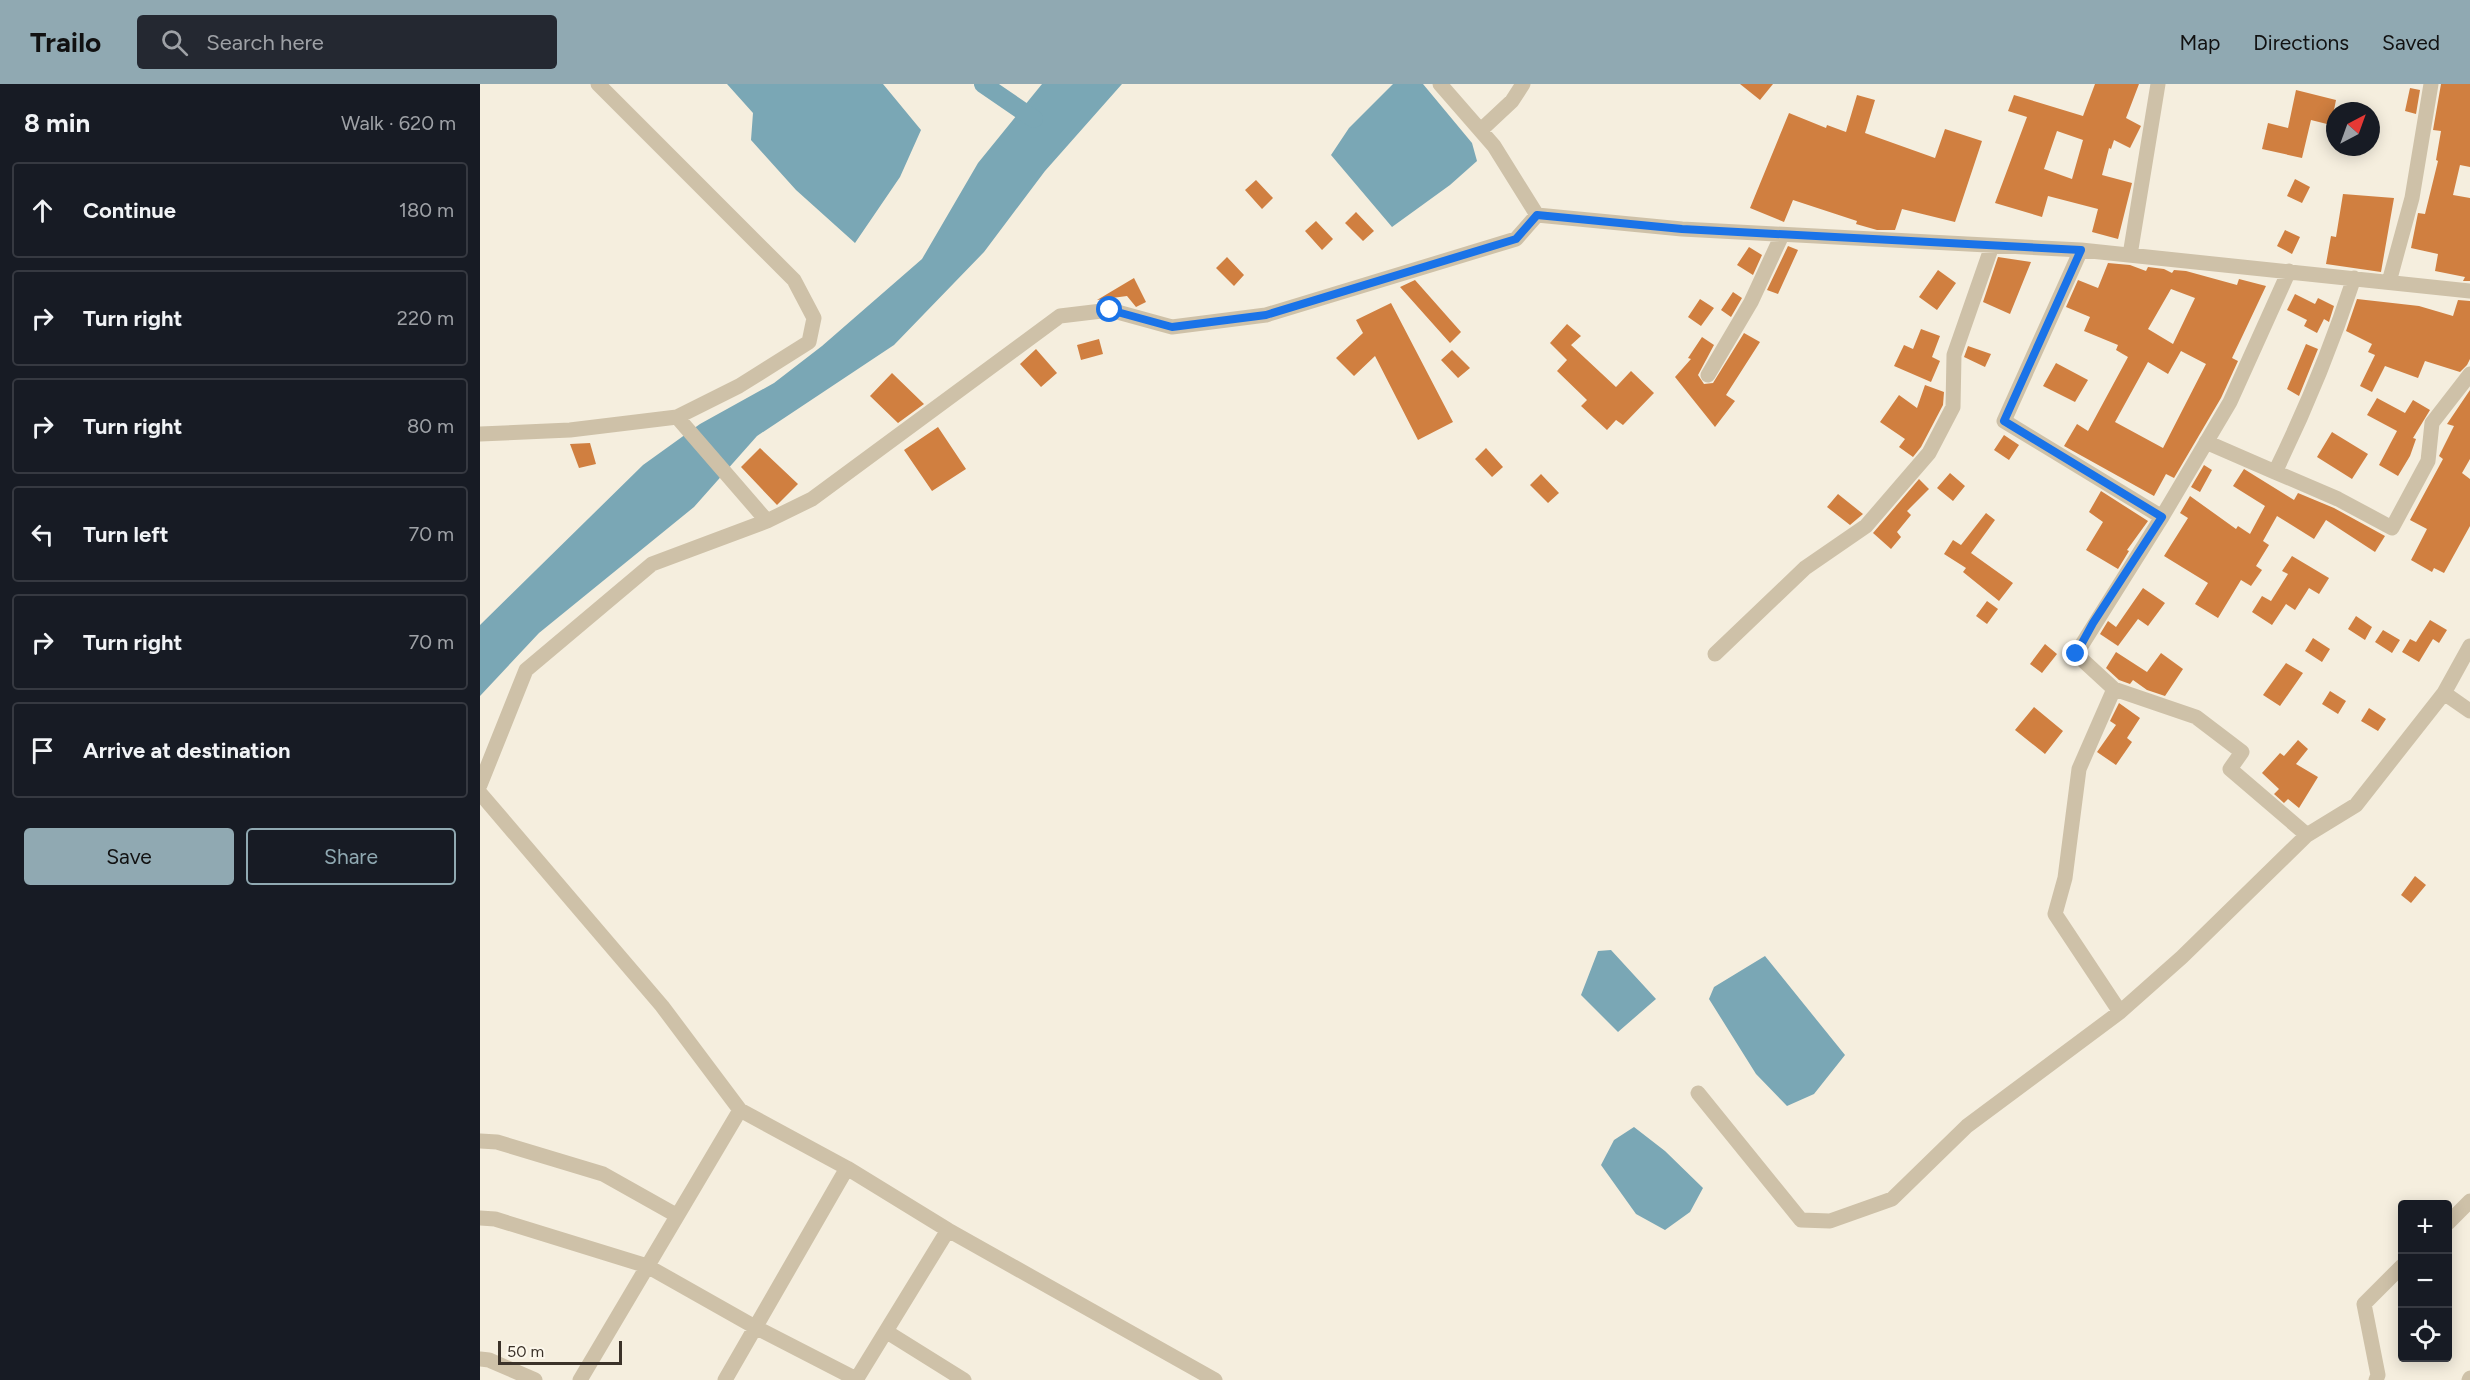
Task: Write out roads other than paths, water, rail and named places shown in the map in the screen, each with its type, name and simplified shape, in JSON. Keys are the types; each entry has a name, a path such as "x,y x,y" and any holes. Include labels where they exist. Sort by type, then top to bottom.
{"street":[{"path":"480,434 570,430 677,417 739,386 809,342 814,318 794,280 598,84"},
{"path":"1440,84 1494,146 1537,215"},
{"path":"1481,130 1512,101 1523,84"},
{"path":"2130,255 2158,84"},
{"path":"2389,282 2412,198 2431,84"},
{"path":"1537,215 1682,229 2081,250 2470,291"},
{"path":"480,785 526,670 652,564 767,521 812,499 1060,316 1110,310 1172,327 1266,315 1516,239 1537,215"},
{"path":"1708,375 1751,302 1782,235"},
{"path":"1715,654 1805,568 1866,526 1929,453 1953,407 1954,355 1992,246"},
{"path":"2081,250 2004,421 2162,517"},
{"path":"2289,271 2230,402 2162,517 2093,623 2076,654 2114,689 2196,717 2242,752 2230,769 2307,835"},
{"path":"2275,472 2301,420 2332,346 2354,278"},
{"path":"2206,442 2338,499 2392,528 2428,461 2432,423 2470,374"},
{"path":"677,417 767,521"},
{"path":"1698,1093 1801,1220 1830,1221 1892,1199 1967,1126 2120,1011 2182,957 2307,835 2356,805 2444,693 2470,647"},
{"path":"2114,689 2079,769 2065,878 2055,914 2120,1011"},
{"path":"2444,693 2470,711"},
{"path":"480,793 662,1006 741,1110 847,1168 948,1230 1215,1380"},
{"path":"580,1380 676,1215 741,1110"},
{"path":"480,1141 497,1142 603,1174 676,1215"},
{"path":"724,1380 847,1168"},
{"path":"2452,1219 2470,1201"},
{"path":"480,1218 495,1219 647,1266 755,1328 856,1380 948,1230"},
{"path":"2376,1380 2378,1375 2364,1304 2398,1271"},
{"path":"886,1332 964,1380"},
{"path":"480,1359 489,1360 535,1380"}],"water":[{"path":"727,84 883,84 921,130 900,177 855,243 796,190 751,140 753,113"},
{"path":"1042,84 1122,84 1045,171 984,252 894,345 757,436 694,507 539,633 480,696 480,625 643,465 700,424 774,383 822,346 922,259 978,163"},
{"path":"1393,84 1423,84 1472,143 1477,161 1450,185 1392,227 1331,155 1349,128"},
{"path":"1611,950 1656,999 1618,1032 1581,995 1598,951"},
{"path":"1765,956 1845,1055 1814,1094 1787,1106 1756,1074 1709,999 1714,987"},
{"path":"1634,1127 1665,1151 1703,1188 1690,1212 1665,1230 1636,1214 1601,1165 1614,1140"}],"waterway":[{"path":"983,84 1034,119"}]}
